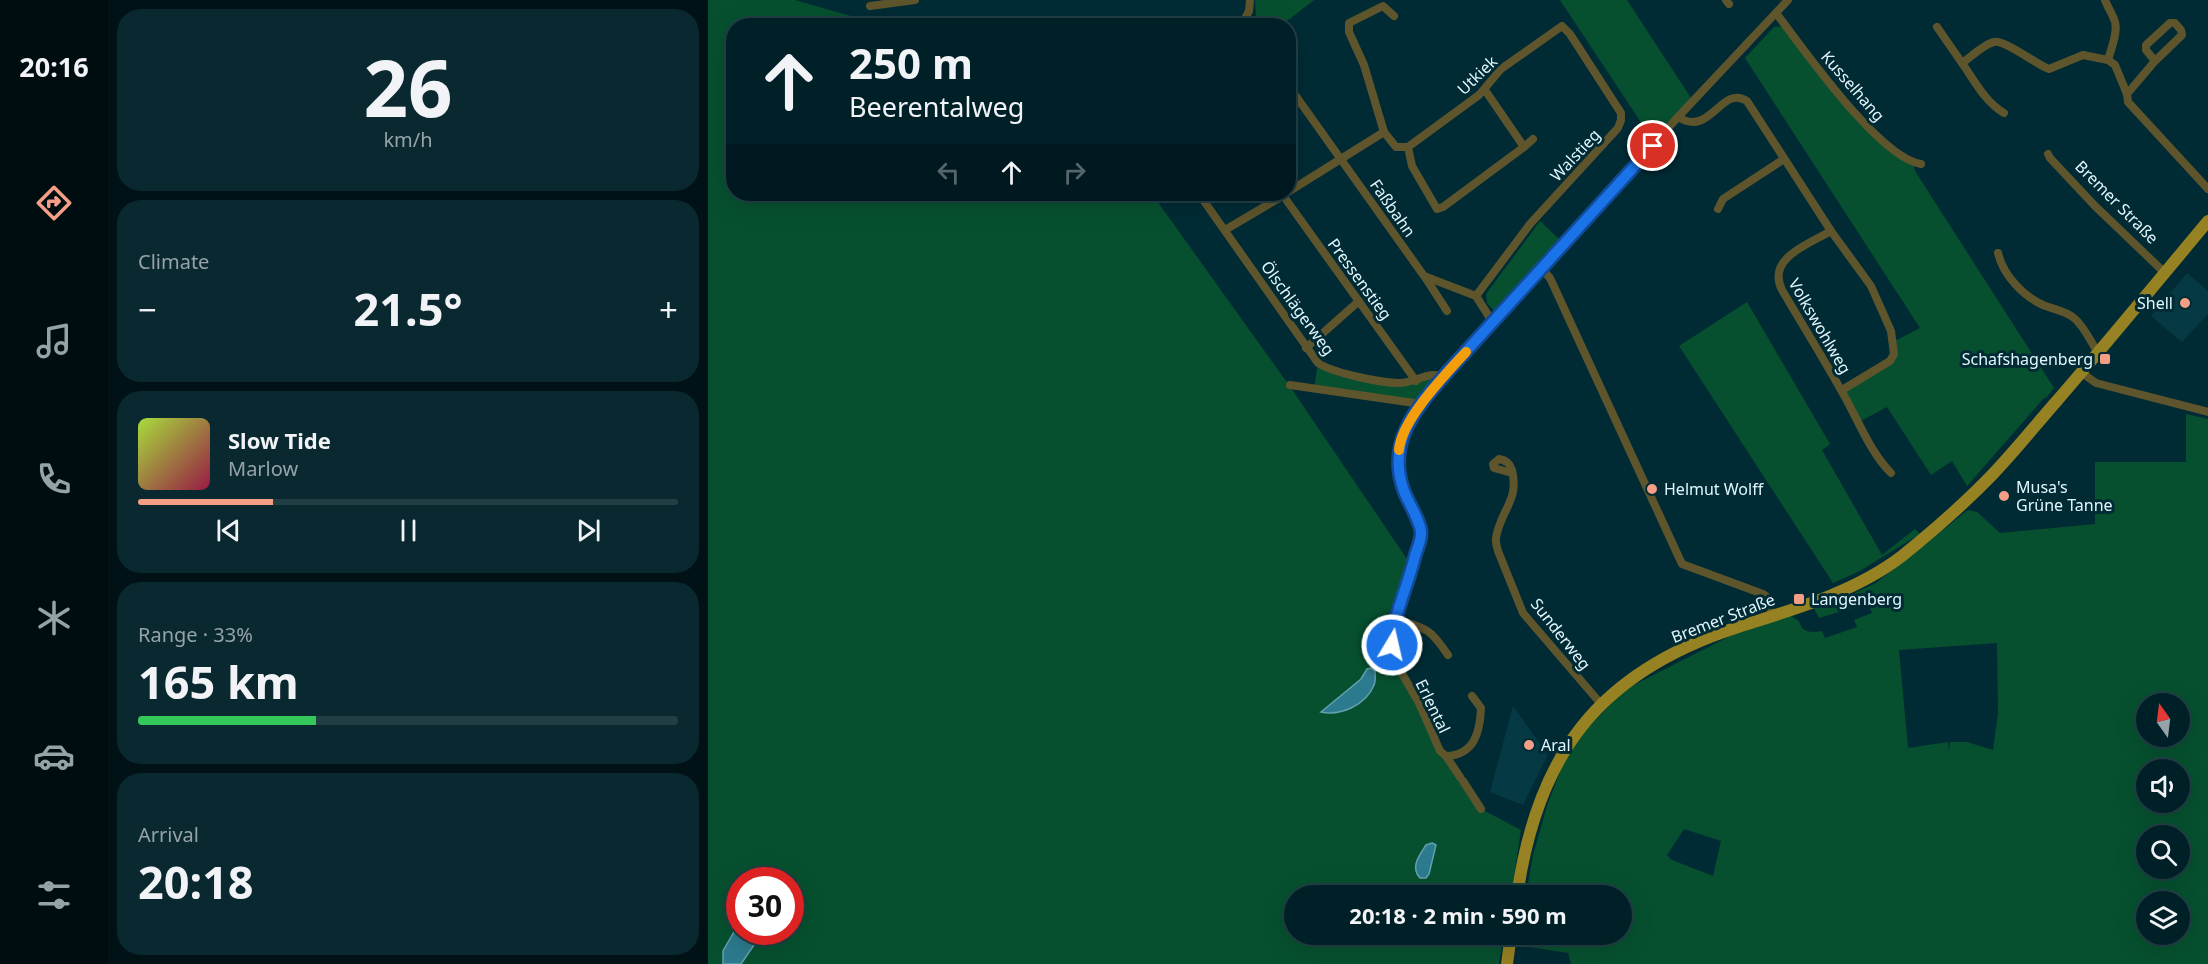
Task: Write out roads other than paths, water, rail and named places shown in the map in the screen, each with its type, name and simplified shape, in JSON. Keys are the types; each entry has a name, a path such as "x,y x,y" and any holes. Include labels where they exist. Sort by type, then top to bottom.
{"main road":[{"name":"Bremer Straße","path":"1519,885 1527,835 1540,798 1577,731 1601,704 1627,682 1666,658 1710,637 1841,591 1899,559 1992,476 2082,373 2208,221"},
{"path":"1507,964 1510,945"}],"street":[{"path":"870,6 915,0"},
{"path":"1245,18 1249,11 1250,0"},
{"name":"Erlental","path":"1481,809 1446,756 1440,751 1394,654 1392,645 1395,619 1409,580 1421,532 1403,489 1398,468 1399,446 1421,404 1444,377 1678,117 1788,0"},
{"path":"2105,0 2116,28 2108,60"},
{"path":"1394,16 1383,6 1349,23 1349,32 1364,65 1384,132 1396,147 1408,147 1412,166 1437,209 1443,207 1533,139"},
{"name":"Kusselhang","path":"1776,13 1856,116 1888,145 1913,163 1921,164"},
{"path":"2127,94 2182,34 2175,23 2170,23 2146,45 2146,50 2155,61"},
{"name":"Utkiek","path":"1408,147 1485,90 1501,69 1562,26"},
{"name":"Walstieg","path":"1476,296 1536,217 1620,124 1621,113 1617,106 1570,34 1562,26"},
{"path":"1937,27 1983,93 1996,109 2004,113"},
{"path":"1962,63 1994,42 2001,42 2038,65 2049,69 2083,55 2108,60 2115,66 2128,102 2208,189"},
{"path":"1485,90 1524,147"},
{"name":"Faßbahn","path":"1296,96 1447,311"},
{"name":"Volkswohlweg","path":"1678,117 1688,122 1697,122 1736,97 1749,104 1831,231 1876,294 1887,318 1894,345 1893,357 1842,390"},
{"path":"1296,187 1384,132"},
{"name":"Bremer Straße","path":"2048,154 2095,206 2165,273"},
{"path":"1718,209 1723,199 1784,159"},
{"name":"Ölschlägerweg","path":"1204,201 1318,363 1329,369 1386,382 1416,381 1433,374 1444,377"},
{"path":"1226,230 1274,201"},
{"name":"Pressenstieg","path":"1290,201 1416,381"},
{"name":"Volkswohlweg","path":"1831,231 1785,259 1780,266 1777,278 1782,291 1842,390 1870,442 1891,473"},
{"path":"1998,253 2005,268 2025,294 2076,319 2098,354"},
{"path":"1541,268 1550,278 1682,564 1763,594 1767,597 1772,616"},
{"path":"1424,276 1476,296 1493,323"},
{"path":"1306,348 1359,301"},
{"path":"2082,373 2096,383 2208,412"},
{"path":"1290,385 1421,404"},
{"name":"Sunderweg","path":"1512,473 1515,488 1497,530 1495,542 1498,551 1523,613 1601,704"},
{"path":"1395,619 1426,628 1435,636 1448,655"},
{"path":"1446,756 1465,753 1473,746 1481,708 1472,696"}],"place":[{"name":"Shell","path":"2185,303"},
{"name":"Schafshagenberg","path":"2105,359"},
{"name":"Helmut Wolff","path":"1652,489"},
{"name":"Musa's Grüne Tanne","path":"2004,496"},
{"name":"Langenberg","path":"1799,599"},
{"name":"Aral","path":"1529,745"}]}
